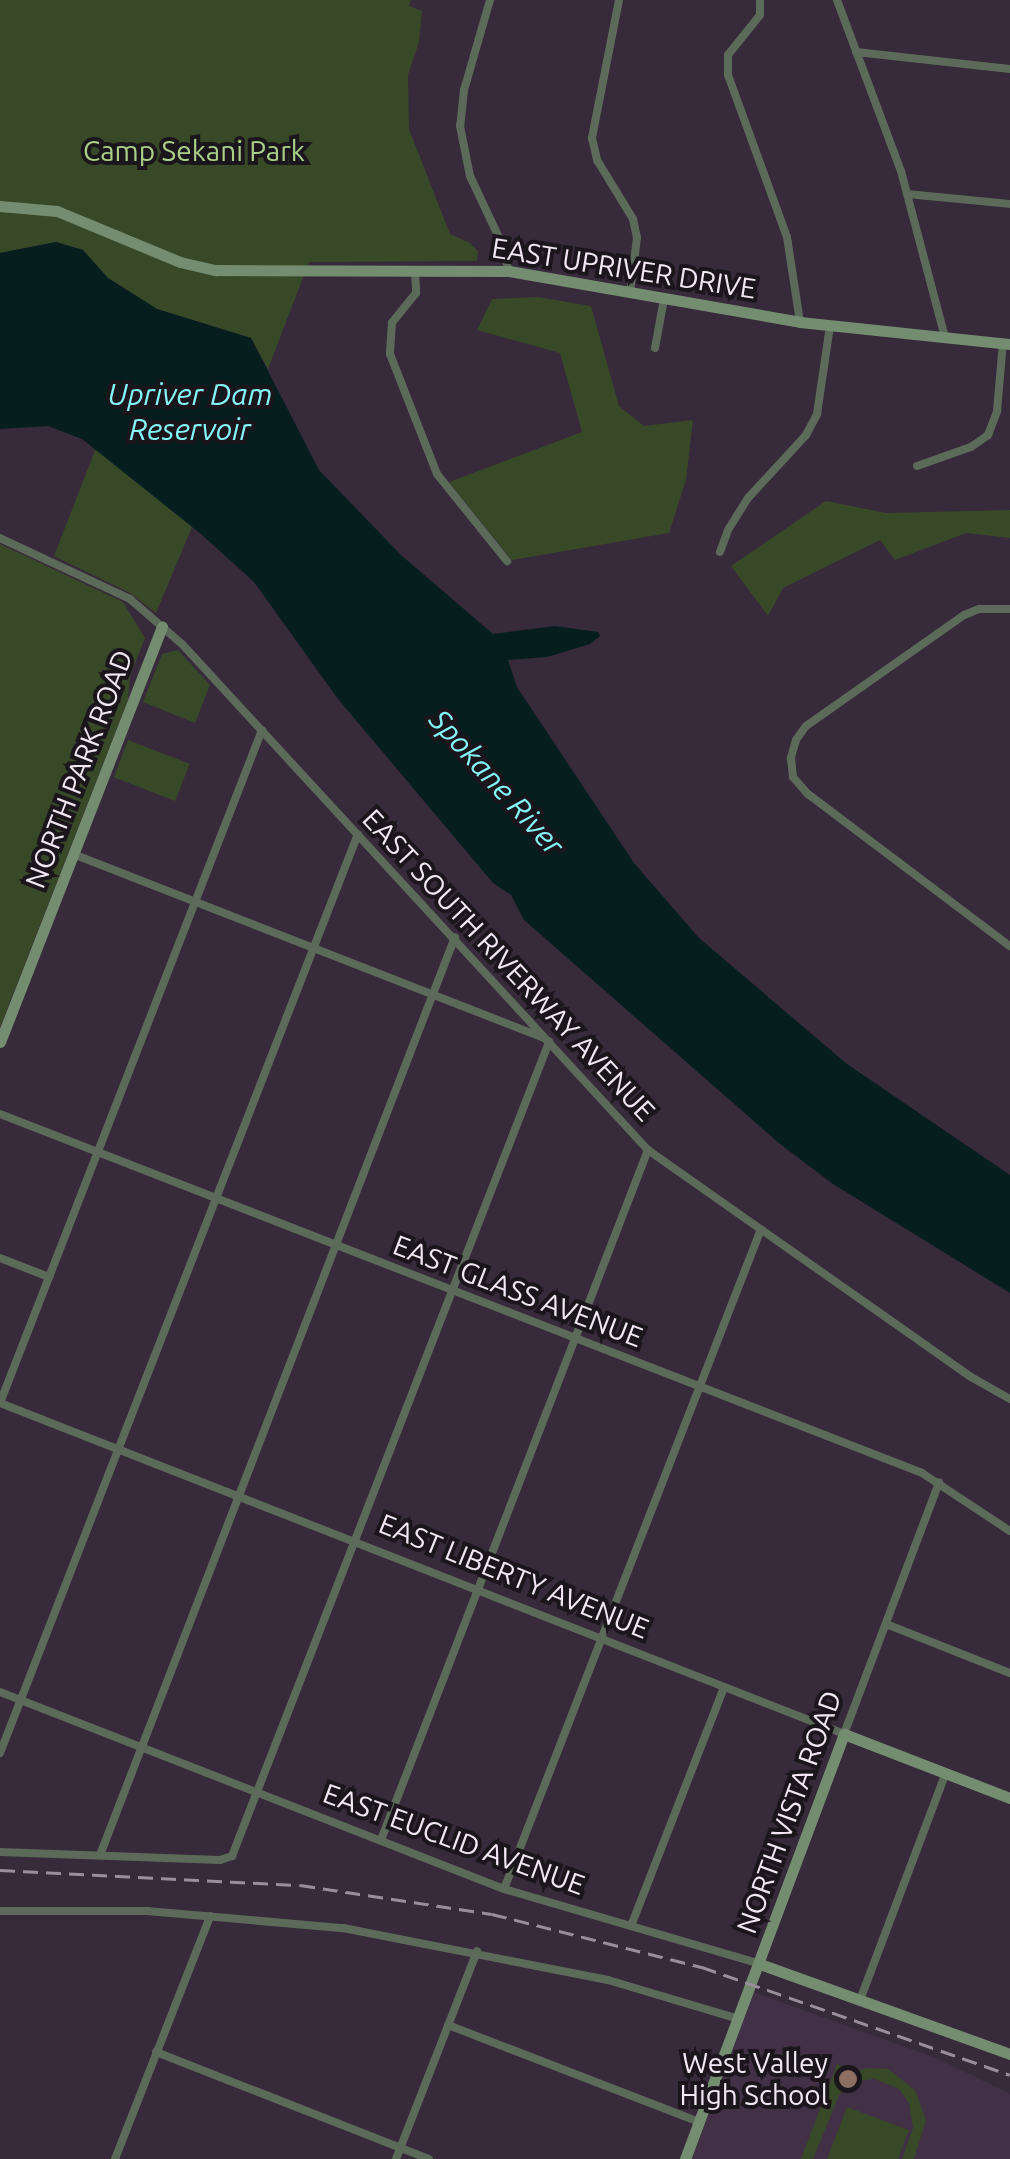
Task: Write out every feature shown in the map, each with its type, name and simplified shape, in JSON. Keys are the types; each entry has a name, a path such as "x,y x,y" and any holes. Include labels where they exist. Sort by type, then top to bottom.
{"street":[{"path":"490,0 464,90 460,126 470,176 501,242 509,272"},
{"path":"618,0 592,138 597,160 634,219 636,238 630,293"},
{"path":"760,0 760,15 728,54 728,75 787,237 800,322"},
{"path":"837,0 906,194 945,337"},
{"path":"856,52 1010,68"},
{"path":"906,194 1010,204"},
{"name":"EAST UPRIVER DRIVE","path":"0,206 56,211 180,262 216,270 509,272 800,322 1007,343"},
{"path":"415,271 416,293 392,323 390,354 436,474 508,561"},
{"path":"655,348 664,299"},
{"path":"720,552 728,530 749,497 806,436 817,414 830,326"},
{"path":"918,466 970,446 988,434 997,411 1007,343"},
{"name":"EAST SOUTH RIVERWAY AVENUE","path":"0,538 130,599 162,626 648,1150 1010,1399"},
{"path":"1010,609 979,609 964,615 806,726 796,740 791,758 793,778 808,794 1010,946"},
{"name":"NORTH PARK ROAD","path":"0,1042 162,626"},
{"path":"0,1403 262,730"},
{"path":"0,1752 358,834"},
{"path":"0,1852 220,1860 232,1856 547,1040 73,854"},
{"path":"100,1854 455,938"},
{"name":"EAST GLASS AVENUE","path":"0,1114 939,1482 1010,1531"},
{"path":"381,1840 648,1150"},
{"path":"504,1890 697,1385 761,1229"},
{"path":"0,1258 48,1277"},
{"name":"EAST LIBERTY AVENUE","path":"0,1403 1010,1798"},
{"name":"NORTH VISTA ROAD","path":"686,2159 939,1482"},
{"path":"886,1624 1010,1673"},
{"path":"631,1926 724,1687"},
{"name":"EAST EUCLID AVENUE","path":"0,1692 504,1890 760,1964 1010,2054"},
{"path":"860,2000 946,1773"},
{"path":"0,1911 210,1916 344,1928 477,1951 608,1980 740,2020"},
{"path":"115,2159 210,1916"},
{"path":"396,2159 477,1951"},
{"path":"448,2025 700,2122"},
{"path":"156,2052 428,2159"}],"shaded area":[{"name":"West Valley High School","path":"750,1991 939,2059 1010,2094 1010,2159 685,2159"}],"green space":[{"name":"Camp Sekani Park","path":"0,0 411,0 409,6 422,11 419,42 408,75 409,129 450,234 478,251 477,261 309,262 268,369 251,338 157,309 108,278 83,250 56,242 0,253"},
{"path":"538,297 591,306 619,406 644,426 693,420 686,480 669,533 512,560 449,482 582,432 560,353 477,330 492,299"},
{"path":"96,448 192,527 156,613 130,593 54,556"},
{"path":"826,501 886,513 1010,510 1010,538 966,533 895,560 880,540 783,588 768,616 731,566"},
{"path":"0,544 123,602 145,638 130,676 128,700 0,1027"},
{"path":"178,650 210,685 195,723 143,702 162,654"},
{"path":"128,740 190,764 175,801 114,777"},
{"path":"837,2064 847,2068 846,2074 867,2068 888,2069 915,2090 926,2120 914,2159 902,2159 913,2128 909,2103 899,2089 875,2079 857,2081 840,2093 813,2159 801,2159"},
{"path":"847,2107 909,2130 898,2159 827,2159"}],"water":[{"name":"Upriver Dam Reservoir","path":"56,242 83,250 108,278 157,309 251,338 319,470 401,555 493,634 555,626 598,632 600,636 590,644 547,657 508,660 517,687 634,863 699,938 847,1064 1010,1175 1010,1293 833,1184 780,1144 524,920 511,895 493,883 338,699 254,582 201,534 82,439 48,426 0,429 0,253"}],"railway":[{"path":"0,1870 300,1885 492,1914 702,1967 1010,2075"}],"place":[{"name":"West Valley High School","path":"848,2079"}],"water label":[{"name":"Spokane River","path":"497,782"}]}
